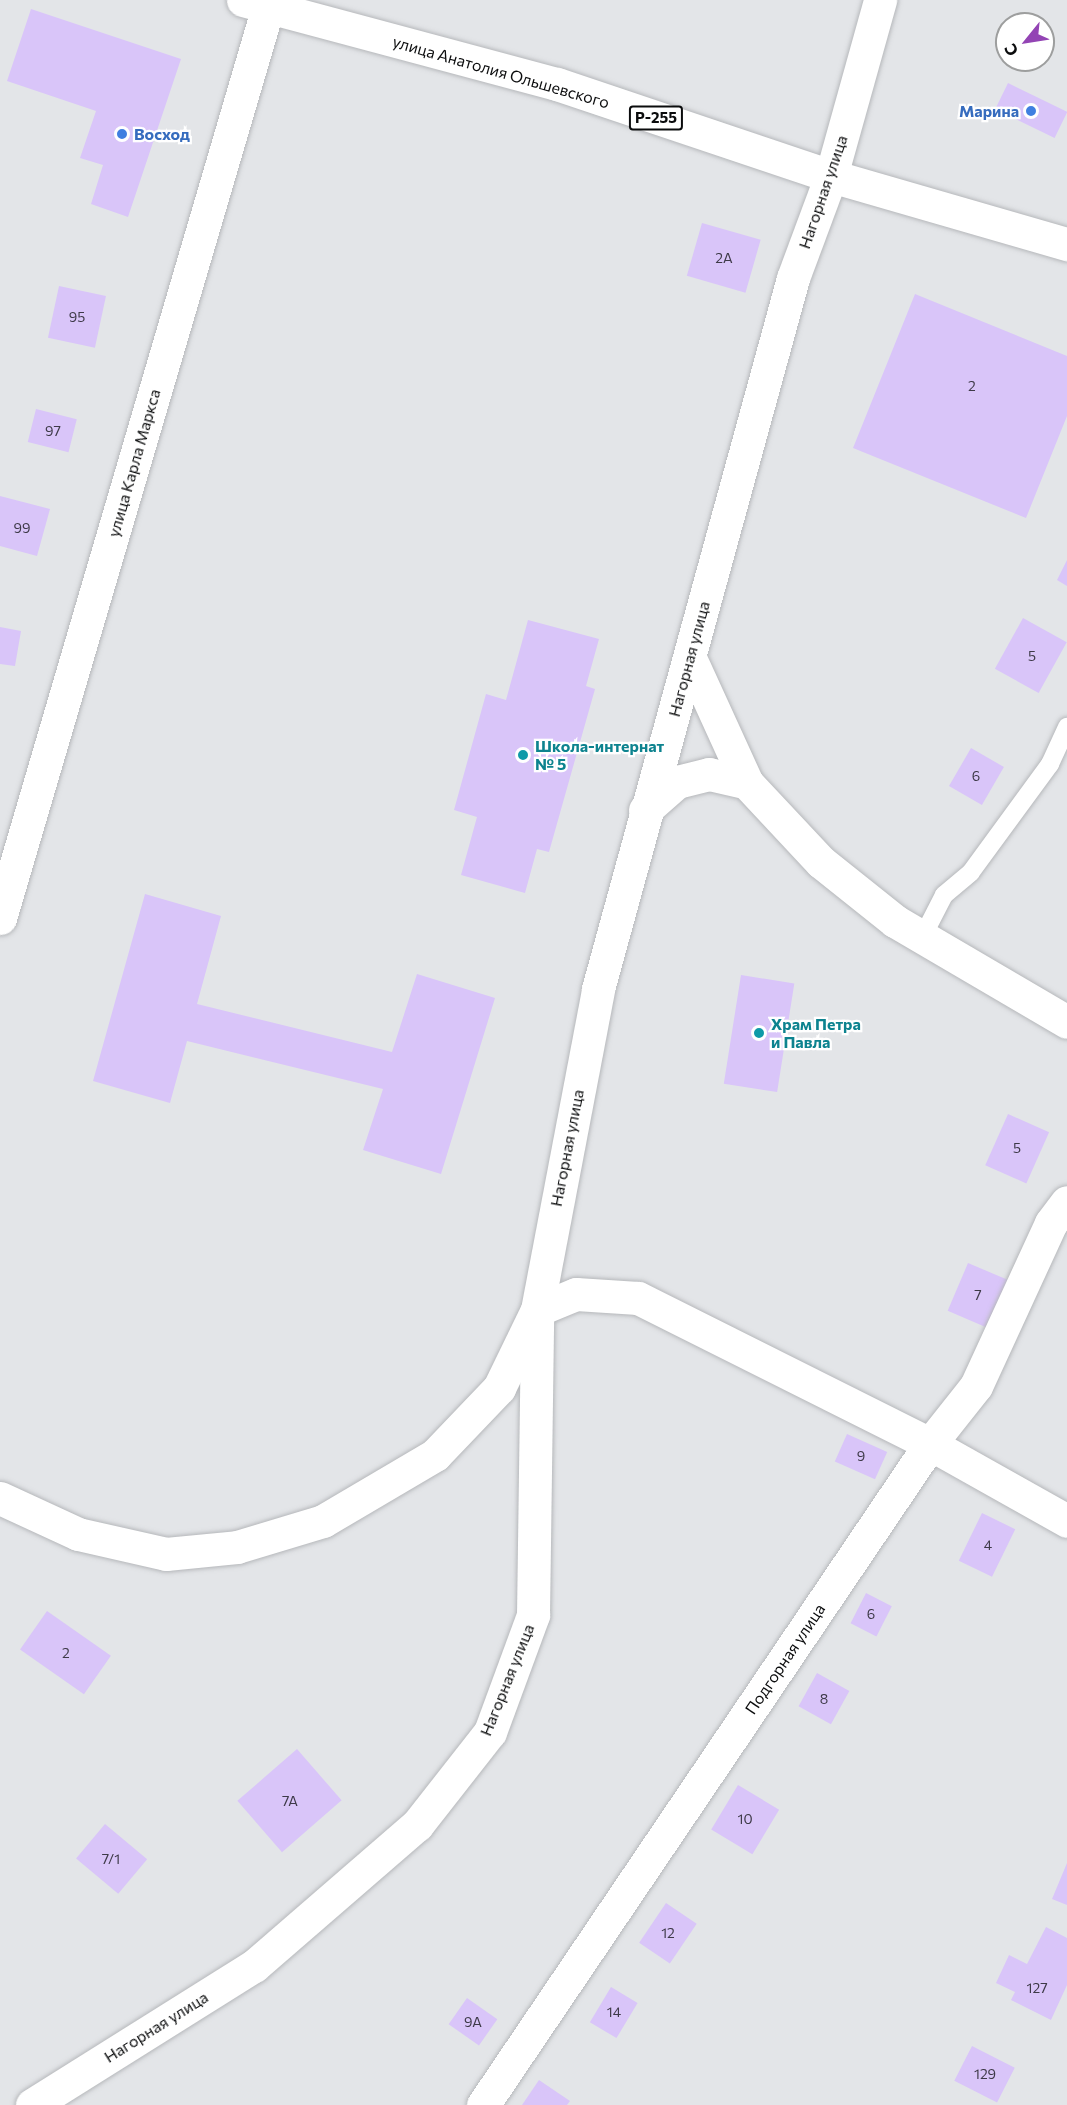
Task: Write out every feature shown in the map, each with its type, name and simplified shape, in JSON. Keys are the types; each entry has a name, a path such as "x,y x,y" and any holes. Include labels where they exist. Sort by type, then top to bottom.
{"main road":[{"name":"Нагорная улица","path":"32,2105 254,1966 417,1825 490,1732 534,1615 537,1310 598,989 645,810 690,657 793,278 831,176 880,0"},
{"name":"улица Анатолия Ольшевского","path":"256,4 557,84 831,176 1067,244"},
{"name":"улица Карла Маркса","path":"0,918 256,4"},
{"path":"690,657 747,783 821,862 895,921 1067,1022"},
{"path":"645,810 677,782 709,774 747,783"},
{"name":"Подгорная улица","path":"483,2105 930,1444 976,1386 1051,1222 1067,1202"},
{"path":"0,1498 78,1534 166,1554 237,1546 323,1521 435,1455 499,1388 537,1310 576,1294 638,1298 930,1444 1067,1521"}],"lane":[{"path":"923,936 944,895 971,872 1050,764 1067,728"}],"building":[{"name":"Восход","path":"31,9 181,59 128,217 91,204 103,165 80,158 96,111 7,81"},
{"name":"Марина","path":"1008,83 1067,112 1055,138 995,109"},
{"path":"702,223 761,240 745,293 687,276"},
{"path":"59,286 106,296 95,348 48,338"},
{"path":"915,294 1067,356 1067,416 1026,518 853,448"},
{"path":"36,409 77,419 69,452 28,442"},
{"path":"0,496 50,509 37,556 0,546"},
{"path":"1067,560 1067,586 1057,580"},
{"path":"1023,618 1067,642 1039,693 995,669"},
{"name":"Школа-интернат № 5","path":"528,620 599,639 586,686 595,689 549,852 537,849 525,893 461,875 477,817 454,810 486,694 506,700"},
{"path":"0,627 21,631 15,666 0,664"},
{"path":"971,748 1004,767 982,805 949,786"},
{"path":"145,894 221,916 197,1004 392,1052 417,974 495,998 441,1174 363,1150 383,1089 187,1041 170,1103 93,1081"},
{"name":"Храм Петра и Павла","path":"741,975 794,983 777,1092 724,1084"},
{"path":"1008,1114 1049,1132 1026,1183 985,1165"},
{"path":"968,1263 1008,1280 987,1328 948,1311"},
{"path":"847,1434 887,1452 875,1479 835,1461"},
{"path":"982,1513 1015,1529 992,1577 959,1561"},
{"path":"866,1593 892,1606 876,1636 851,1623"},
{"path":"47,1611 111,1656 84,1694 20,1650"},
{"path":"817,1673 849,1691 831,1724 799,1706"},
{"path":"297,1749 342,1800 282,1852 237,1801"},
{"path":"738,1785 779,1810 752,1854 711,1830"},
{"path":"105,1824 147,1859 118,1894 76,1858"},
{"path":"1067,1863 1067,1905 1052,1899"},
{"path":"666,1903 697,1924 670,1963 639,1943"},
{"path":"1046,1927 1067,1938 1067,1985 1051,2020 1011,2000 1015,1992 996,1983 1009,1955 1027,1964"},
{"path":"611,1987 638,2003 616,2038 590,2022"},
{"path":"467,1998 497,2019 479,2045 449,2024"},
{"path":"972,2046 1015,2068 997,2103 954,2081"},
{"path":"539,2080 570,2101 567,2105 522,2105"}],"place":[{"name":"Марина","path":"1031,111"},
{"name":"Восход","path":"122,134"},
{"name":"Школа-интернат № 5","path":"523,755"},
{"name":"Храм Петра и Павла","path":"759,1033"}]}
